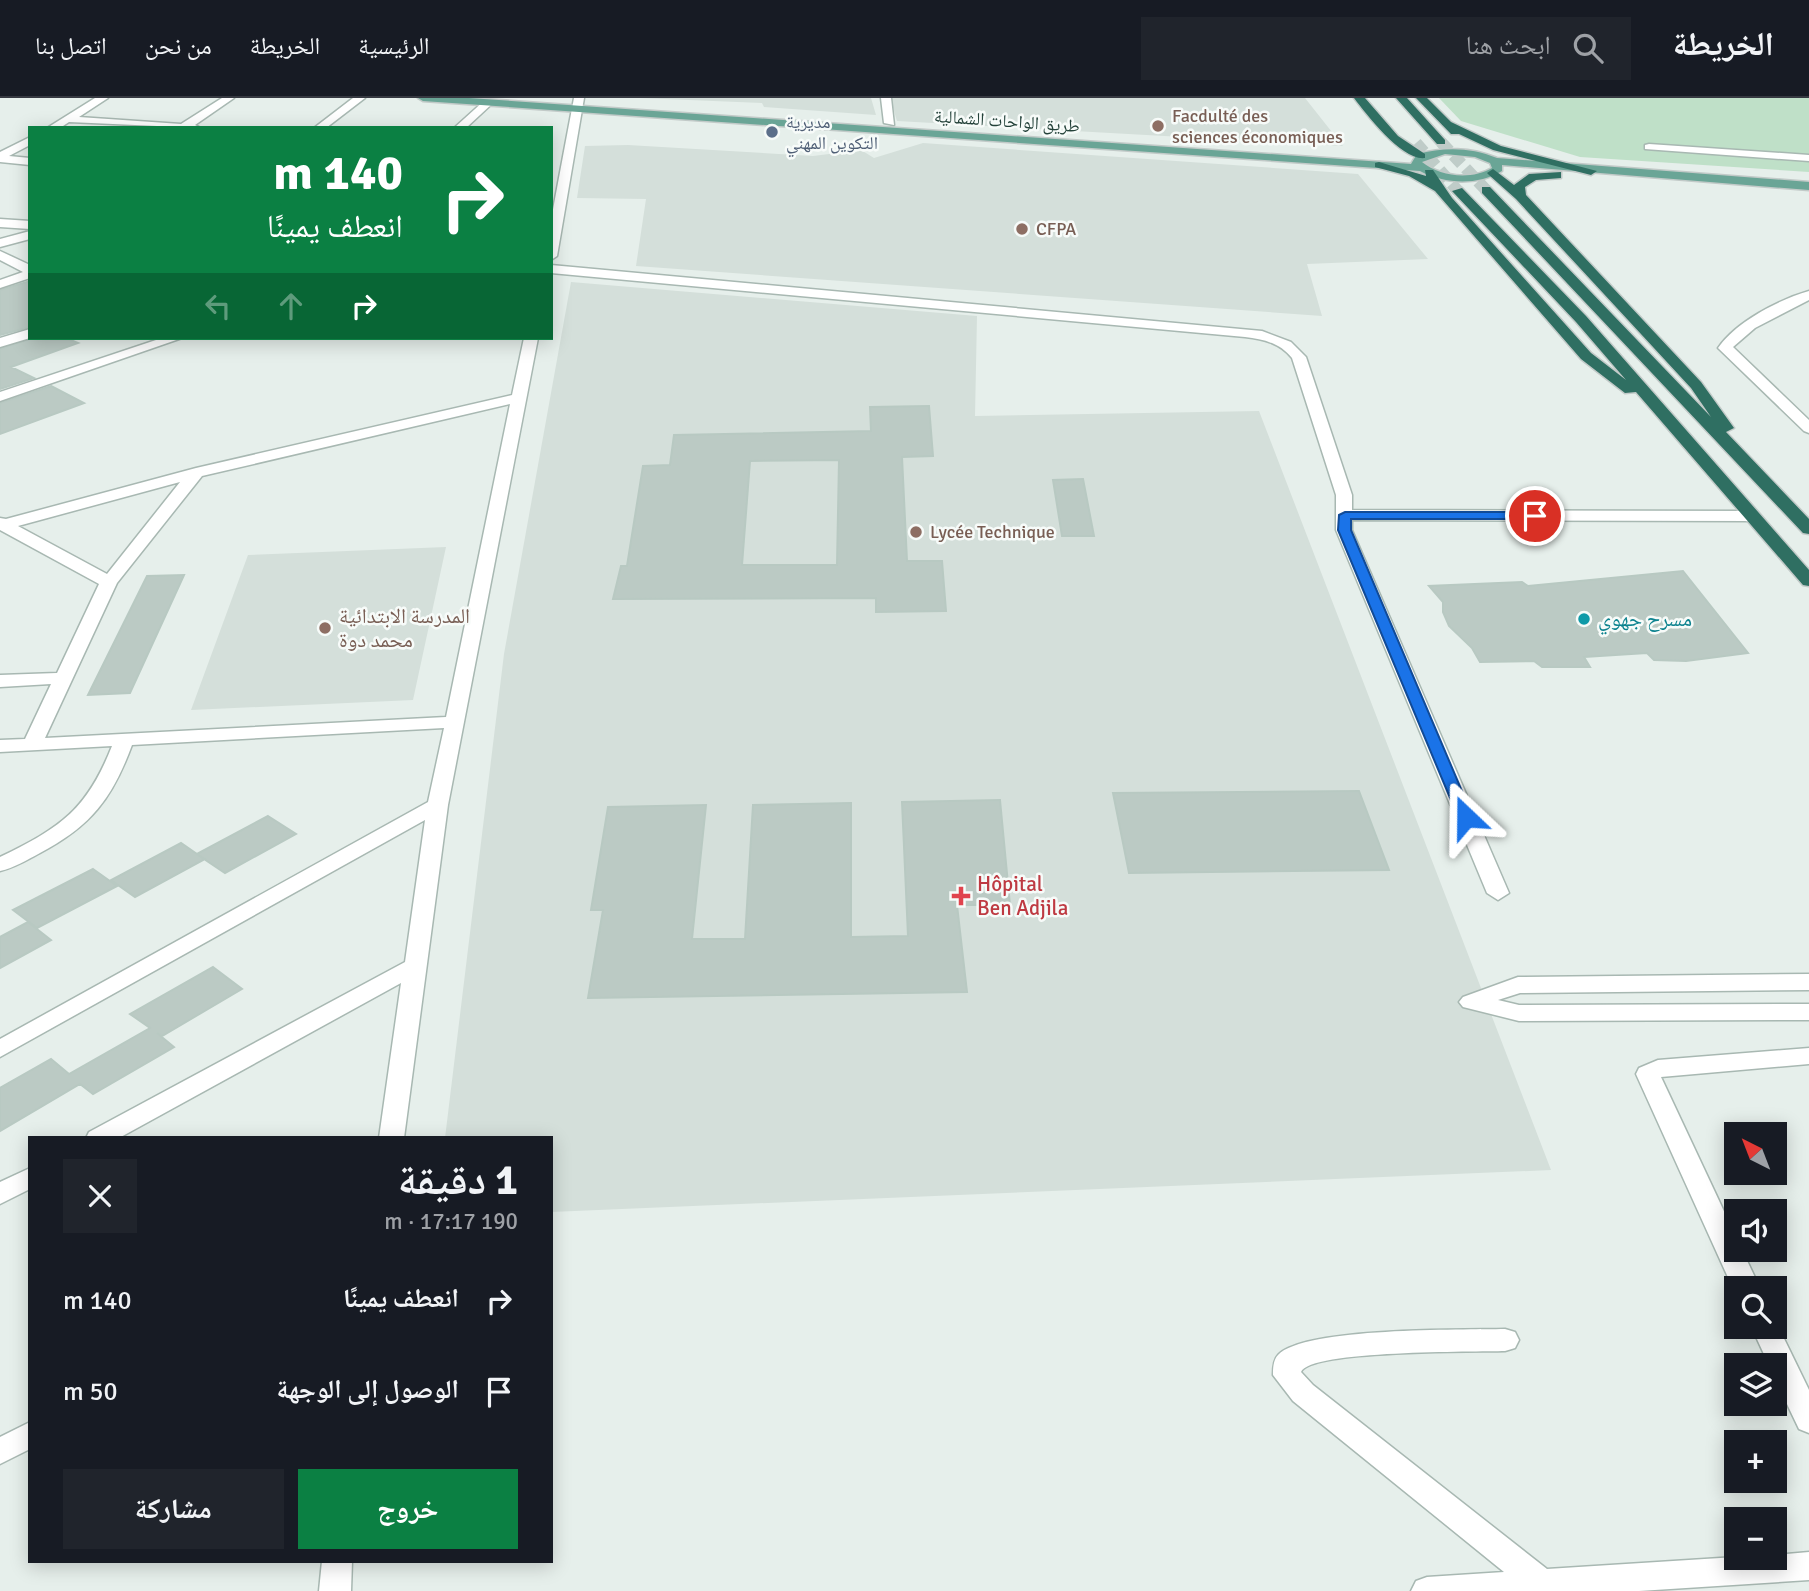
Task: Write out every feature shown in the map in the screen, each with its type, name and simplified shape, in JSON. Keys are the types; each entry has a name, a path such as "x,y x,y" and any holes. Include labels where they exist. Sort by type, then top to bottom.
{"highway":[{"path":"1359,98 1384,152 1413,174 1440,188"},
{"path":"1401,98 1441,142"},
{"path":"1421,98 1477,154"},
{"path":"1446,123 1497,148 1591,171"},
{"path":"1384,152 1422,164 1447,200 1586,356 1668,420"},
{"path":"1495,169 1696,385 1728,433 1730,447"},
{"path":"1520,196 1519,186 1527,180 1557,174"},
{"path":"1486,190 1809,529"},
{"path":"1458,191 1581,319 1809,581"}],"main road":[{"name":"طريق الواحات الشمالية","path":"423,98 489,103 578,103 1384,152"},
{"name":"طريق الواحات الشمالية","path":"542,98 578,103 1384,152"},
{"path":"1422,164 1445,151 1477,154 1495,169 1809,188"},
{"path":"1384,152 1463,178 1495,169 1591,171 1809,188"}],"street":[{"path":"56,126 103,98"},
{"path":"184,126 229,98"},
{"path":"322,126 360,98"},
{"path":"886,98 890,123"},
{"path":"461,126 489,103"},
{"path":"553,240 578,103"},
{"path":"68,119 168,126"},
{"path":"0,158 28,141"},
{"path":"1648,147 1809,158"},
{"path":"553,155 570,157"},
{"path":"0,158 28,162"},
{"path":"0,223 28,225"},
{"path":"0,243 28,236"},
{"path":"0,255 28,271"},
{"path":"553,269 1184,326 1270,338 1294,350 1299,357 1344,495 1344,530 1498,893"},
{"path":"0,284 28,273"},
{"path":"1806,300 1745,329 1733,337 1725,348 1809,428"},
{"path":"0,343 28,334"},
{"path":"0,397 170,340"},
{"path":"391,1136 438,805 531,340"},
{"path":"2,524 196,472 521,397"},
{"path":"32,744 108,582 196,472"},
{"path":"1345,515 1752,516"},
{"path":"2,524 108,582"},
{"path":"0,681 63,678"},
{"path":"0,746 454,722"},
{"path":"0,865 41,845 81,815 104,789 125,738"},
{"path":"1,1046 438,805"},
{"path":"102,1136 417,965"},
{"path":"1809,982 1518,985 1471,1002 1519,1013 1809,1012"},
{"path":"1741,1276 1648,1074 1658,1068 1809,1056"},
{"path":"0,1194 28,1178"},
{"path":"1771,1339 1809,1421"},
{"path":"1505,1340 1337,1348 1302,1353 1288,1362 1287,1375 1303,1393 1543,1585"},
{"path":"0,1452 28,1435"},
{"path":"335,1591 337,1563"},
{"path":"1427,1591 1809,1566"}],"shaded area":[{"path":"640,98 871,98 876,115 764,107 762,103"},
{"name":"Facdulté des sciences économiques","path":"890,98 1305,98 1343,146 897,121"},
{"name":"CFPA","path":"923,143 1358,174 1428,259 1307,264 1322,316 636,266 646,199 577,198 585,146 628,145 813,156 861,150 874,158"},
{"name":"Hôpital Ben Adjila","path":"571,282 977,316 975,416 1259,411 1551,1170 553,1212 553,1136 445,1136 504,654"},
{"name":"المدرسة الابتدائية محمد دوة","path":"446,547 413,700 191,710 248,555"}],"green space":[{"path":"1439,98 1809,98 1809,172 1580,157 1461,121"}],"building":[{"path":"28,282 28,328 0,335 0,290"},
{"path":"28,340 70,340 78,343 11,367 34,378 0,389 0,349"},
{"path":"51,386 84,403 0,434 0,403"},
{"path":"929,406 933,456 902,457 907,561 942,561 946,611 876,612 876,598 613,599 621,566 627,566 643,466 670,465 674,435 871,431 870,407","holes":["839,460 837,565 742,565 750,461"]},
{"path":"1083,479 1094,536 1062,536 1053,480"},
{"name":"مسرح جهوي","path":"1683,571 1748,653 1686,661 1654,660 1647,653 1584,657 1590,667 1542,667 1534,661 1480,662 1472,648 1449,626 1443,612 1443,602 1429,586 1522,582 1528,586"},
{"path":"184,575 130,693 88,695 147,576"},
{"path":"1359,791 1389,870 1129,873 1113,793"},
{"path":"1000,800 1010,905 957,905 967,992 588,998 603,910 591,910 608,807 706,805 692,939 745,939 753,805 851,803 851,937 908,936 902,802"},
{"path":"268,816 296,834 225,873 204,859 135,897 111,880 181,843 197,854"},
{"path":"93,869 117,886 37,928 13,910"},
{"path":"28,922 51,940 0,968 0,937"},
{"path":"213,967 242,989 162,1036 157,1033 174,1047 93,1094 80,1084 0,1131 0,1088 51,1059 69,1074 150,1028 130,1014"}],"tunnel":[{"path":"1441,142 1486,190"},
{"path":"1416,143 1458,191"}],"place":[{"name":"Facdulté des sciences économiques","path":"1158,126"},
{"name":"مديرية التكوين المهني","path":"772,132"},
{"name":"CFPA","path":"1022,229"},
{"name":"Lycée Technique","path":"916,532"},
{"name":"مسرح جهوي","path":"1584,619"},
{"name":"المدرسة الابتدائية محمد دوة","path":"325,628"},
{"name":"Hôpital Ben Adjila","path":"961,896"}],"route":[{"path":"1466,817 1343,523 1345,515 1535,516"}]}
